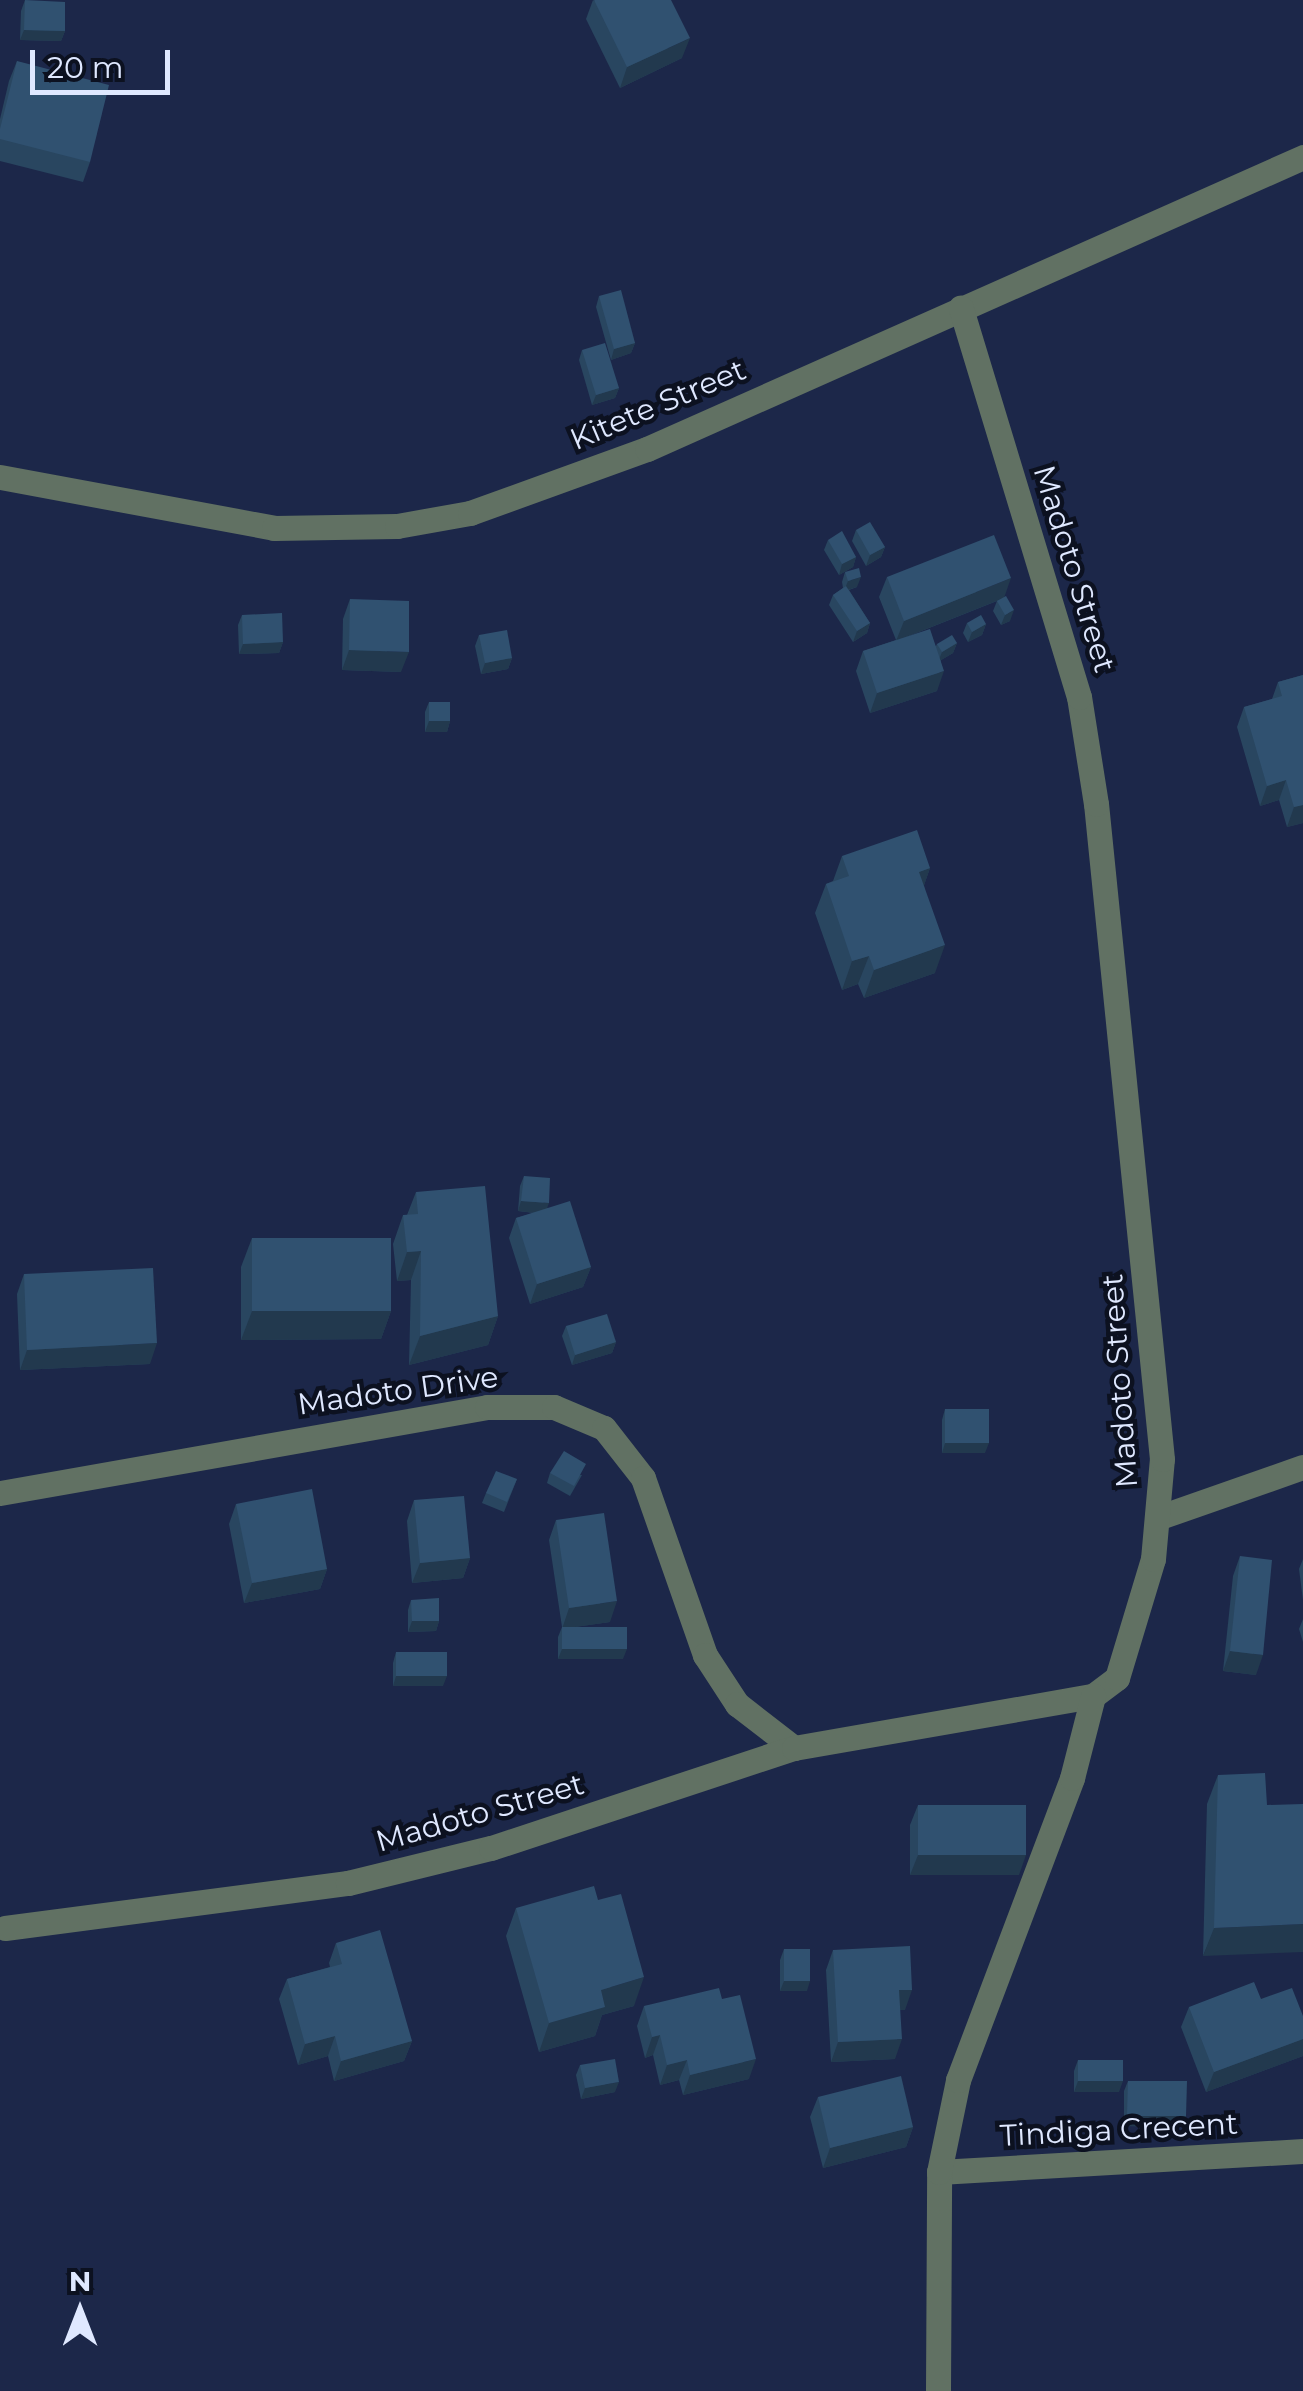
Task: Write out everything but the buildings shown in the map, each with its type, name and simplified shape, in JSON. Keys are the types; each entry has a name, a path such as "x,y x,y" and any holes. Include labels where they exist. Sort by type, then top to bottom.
{"street":[{"name":"Kitete Street","path":"0,477 274,528 397,526 470,513 647,449 1303,157"},
{"name":"Madoto Street","path":"4,1928 348,1883 491,1848 794,1748 1093,1696 1116,1678 1134,1638 1160,1518 1147,1284 1079,697 961,308"},
{"name":"Madoto Drive","path":"0,1493 487,1407 554,1407 604,1428 643,1478 705,1655 737,1704 794,1748"},
{"path":"1160,1518 1303,1466"},
{"path":"938,2391 939,2172 982,2019 1093,1696"},
{"name":"Tindiga Crecent","path":"939,2172 1303,2152"}]}
